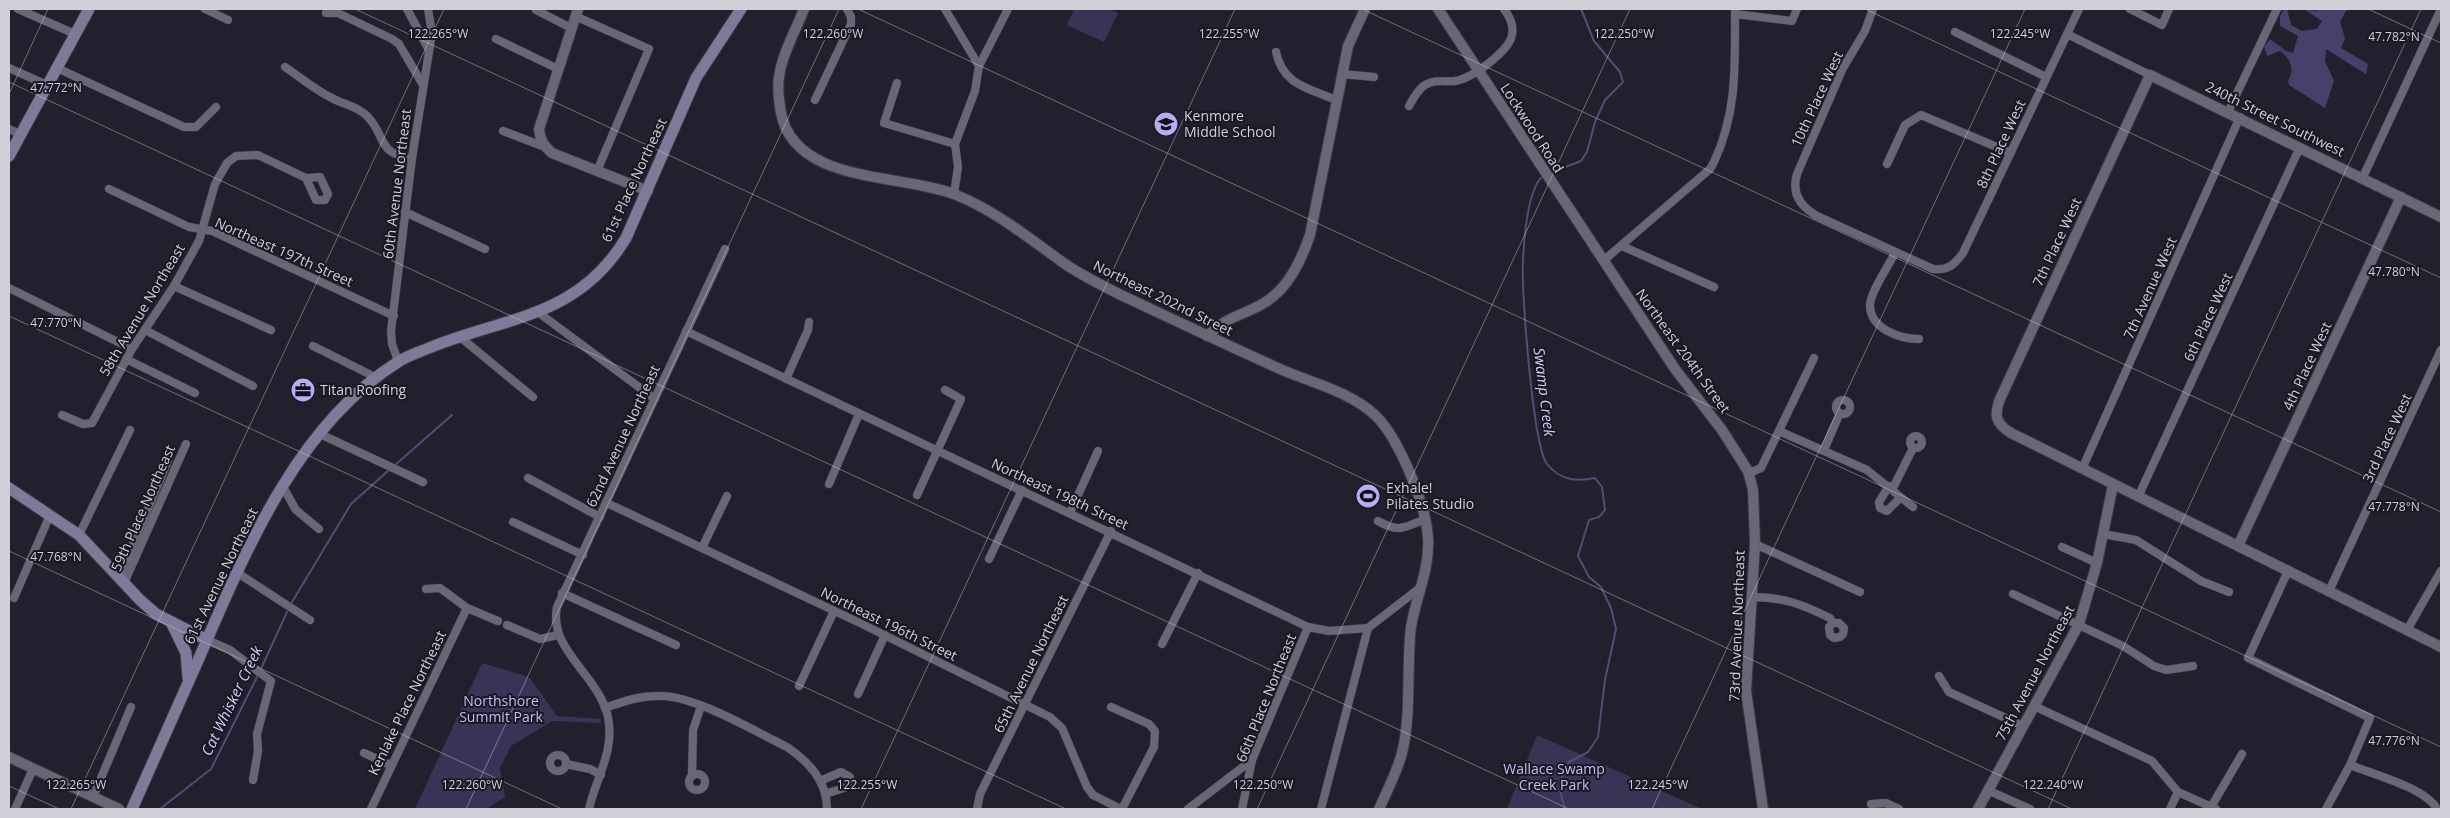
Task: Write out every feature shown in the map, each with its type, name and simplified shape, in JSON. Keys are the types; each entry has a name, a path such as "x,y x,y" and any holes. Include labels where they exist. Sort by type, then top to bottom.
{"main road":[{"path":"9,156 89,9"},
{"name":"61st Place Northeast","path":"398,362 460,337 539,313 577,292 602,270 626,238 696,78 741,9"},
{"name":"61st Avenue Northeast","path":"132,809 236,572 282,487 329,421 398,362"},
{"path":"11,491 79,535 148,608 172,624 207,640"},
{"path":"172,624 186,653 188,683"}],"street":[{"path":"18,9 75,34"},
{"path":"205,9 228,20"},
{"path":"407,9 429,50"},
{"name":"60th Avenue Northeast","path":"398,362 392,344 394,316 412,158 432,34 428,9"},
{"name":"Northeast 202nd Street","path":"804,9 779,77 778,92 783,123 794,142 804,152 843,170 954,194 1016,229 1092,281 1208,336 1333,390 1359,404 1376,416 1396,443 1412,480 1425,518 1428,538 1427,560 1411,630 1406,727 1402,755 1379,809"},
{"path":"815,100 851,24 851,17 847,9"},
{"path":"946,9 979,66"},
{"path":"954,194 958,167 955,144 975,91 979,66 1008,9"},
{"path":"1208,336 1227,319 1264,303 1281,289 1294,272 1310,235 1336,100 1352,32 1365,9"},
{"name":"Lockwood Road","path":"1438,9 1603,262"},
{"path":"1409,106 1422,86 1427,83 1434,81 1456,81 1478,71 1507,49 1511,42 1512,26 1510,16 1504,9"},
{"path":"1603,262 1710,169 1719,152 1732,109 1735,11 1792,21 1797,9"},
{"name":"10th Place West","path":"1873,9 1865,31 1843,68 1797,174 1794,190 1800,201 1817,216 1895,253"},
{"name":"8th Place West","path":"1895,253 1933,269 1942,270 1955,264 1963,253 2079,9"},
{"path":"2130,9 2162,25 2170,9"},
{"path":"2228,112 2277,9"},
{"path":"2363,178 2441,9"},
{"path":"536,10 571,28"},
{"path":"544,147 539,129 576,12 649,49 596,171"},
{"path":"326,13 338,13 392,38 399,44 423,85"},
{"path":"1955,32 2046,77"},
{"name":"240th Street Southwest","path":"2067,34 2441,217"},
{"path":"496,39 558,69"},
{"path":"1276,52 1283,73 1290,79 1336,100"},
{"path":"285,67 329,97 356,107 372,122 387,149 399,156 412,158"},
{"path":"9,68 47,85"},
{"path":"56,68 184,127 196,127 216,107"},
{"path":"1342,74 1374,77"},
{"name":"7th Place West","path":"2082,469 2011,432 1997,421 1996,409 2150,75"},
{"path":"897,83 884,123 955,144"},
{"path":"1887,164 1905,125 1921,115 2011,153"},
{"name":"7th Avenue West","path":"2082,469 2240,118"},
{"path":"9,129 20,134"},
{"path":"503,131 648,191"},
{"name":"6th Place West","path":"2138,497 2300,147"},
{"name":"58th Avenue Northeast","path":"62,415 83,424 92,423 132,348 174,286 199,241 221,171 227,163 236,156 258,155 306,178"},
{"name":"Northeast 197th Street","path":"109,189 189,227 212,231 394,316"},
{"name":"4th Place West","path":"2238,546 2401,197"},
{"path":"405,212 485,249"},
{"path":"1622,246 1714,287"},
{"name":"62nd Avenue Northeast","path":"558,635 555,614 562,593 607,503 725,249"},
{"path":"1895,253 1870,304 1872,315 1880,326 1902,339 1919,339"},
{"name":"Northeast 204th Street","path":"1603,262 1675,369 1722,430 1740,457"},
{"path":"174,286 271,330"},
{"path":"9,288 132,348"},
{"path":"539,313 655,399"},
{"path":"786,379 808,330 809,322"},
{"path":"145,330 254,386"},
{"name":"Northeast 198th Street","path":"686,331 1111,531 1308,627 1329,631 1368,628"},
{"path":"460,337 533,397"},
{"path":"313,346 377,378"},
{"name":"3rd Place West","path":"2329,591 2441,350"},
{"path":"1749,474 1761,468 1814,358"},
{"path":"126,359 195,393"},
{"path":"917,495 961,399 945,390"},
{"path":"1824,450 1840,413"},
{"path":"829,484 859,414"},
{"path":"79,535 130,430"},
{"path":"1779,431 1867,470 1913,507"},
{"path":"320,434 423,482"},
{"name":"59th Place Northeast","path":"121,580 186,444"},
{"path":"1900,498 1887,511 1880,508 1880,502 1891,488 1913,448"},
{"path":"1070,513 1098,451"},
{"name":"73rd Avenue Northeast","path":"1740,457 1749,474 1753,490 1754,544 1746,691 1763,809"},
{"name":"59th Place Northeast","path":"121,580 168,461"},
{"path":"2082,469 2441,647"},
{"path":"528,478 600,517"},
{"name":"75th Avenue Northeast","path":"1978,809 2079,624 2097,563 2112,485"},
{"path":"282,487 296,510 318,529"},
{"path":"989,559 1022,490"},
{"path":"702,548 727,496"},
{"name":"Northeast 196th Street","path":"607,503 885,635 1050,717 1062,728 1086,788 1093,795 1122,809"},
{"path":"14,598 50,515"},
{"path":"1378,521 1391,529 1399,530 1425,518"},
{"path":"513,522 582,555"},
{"name":"65th Avenue Northeast","path":"977,809 980,794 1111,531"},
{"path":"2103,534 2136,540 2201,581 2229,592"},
{"path":"1754,544 1860,592"},
{"path":"2062,547 2097,563"},
{"path":"2288,571 2248,658 2370,718 2350,766 2326,809"},
{"path":"2407,630 2441,571"},
{"path":"236,572 310,620"},
{"path":"1162,644 1198,573"},
{"path":"1321,809 1368,628 1421,587"},
{"path":"426,589 440,588 448,592 467,608 498,621"},
{"path":"562,593 676,645"},
{"path":"2013,594 2123,646 2154,666 2166,670 2192,666"},
{"path":"1751,597 1783,598 1797,602 1830,618 1833,623"},
{"name":"Kenlake Place Northeast","path":"371,809 390,765 467,608"},
{"path":"799,686 834,611"},
{"path":"507,625 540,638 558,635 593,682 605,708 610,740 608,754 589,809"},
{"name":"66th Place Northeast","path":"1242,809 1252,760 1308,627"},
{"path":"858,694 885,635"},
{"path":"207,640 236,654 271,681 257,734 258,751 253,780"},
{"path":"1939,676 1949,692 2023,726"},
{"path":"605,708 637,698 663,696 682,699 701,706 787,747 806,761 820,780 826,794 827,809"},
{"path":"692,776 693,730 701,706"},
{"path":"2034,706 2152,761 2178,792 2214,808 2242,754"},
{"path":"93,797 131,707"},
{"path":"1111,707 1149,724 1155,731 1154,747 1122,809"},
{"path":"364,753 390,765"},
{"path":"9,758 119,809"},
{"path":"1188,809 1252,760"},
{"path":"566,764 590,769 601,775"},
{"path":"2350,766 2421,794 2434,804 2437,809"},
{"path":"15,809 33,769"},
{"path":"820,780 841,772 850,777 850,782 847,786 826,794"},
{"path":"1987,790 2030,809"},
{"path":"2170,809 2178,792"},
{"path":"1871,804 1886,803 1899,809"}],"green space":[{"path":"1074,9 1108,9 1118,13 1104,42 1067,25"},
{"name":"Northshore Summit Park","path":"482,663 529,677 557,716 601,719 601,723 552,721 511,746 500,768 505,797 486,809 415,809"},
{"name":"Wallace Swamp Creek Park","path":"1537,735 1702,809 1507,809"}],"shaded area":[{"path":"2284,9 2287,9 2291,25 2302,31 2317,29 2322,21 2304,9 2316,11 2319,9 2347,9 2340,22 2345,38 2341,48 2368,64 2366,74 2326,49 2325,61 2334,81 2325,108 2289,85 2288,80 2291,68 2289,60 2280,51 2267,56 2264,47 2270,39 2286,51 2293,53 2298,36 2280,26 2280,16"}],"waterway":[{"name":"Swamp Creek","path":"1550,173 1581,161 1587,152 1595,122 1605,100 1623,82 1620,72 1594,41 1581,9"},
{"name":"Swamp Creek","path":"1544,175 1538,181 1530,202 1523,261 1526,333 1537,429 1547,464 1557,474 1575,480 1595,478 1602,487 1605,510 1599,517 1589,520 1578,556 1589,577 1601,587 1611,608 1616,629 1605,680 1598,737 1588,752 1569,762 1563,771 1560,791 1565,809"},
{"name":"Cat Whisker Creek","path":"394,466 452,415"},
{"name":"Cat Whisker Creek","path":"292,602 351,504 390,469"},
{"name":"Cat Whisker Creek","path":"260,671 287,612"},
{"name":"Cat Whisker Creek","path":"160,809 211,769 258,675"}],"place":[{"name":"Kenmore Middle School","path":"1166,124"},
{"name":"Titan Roofing","path":"303,390"},
{"name":"Exhale! Pilates Studio","path":"1368,496"}]}
